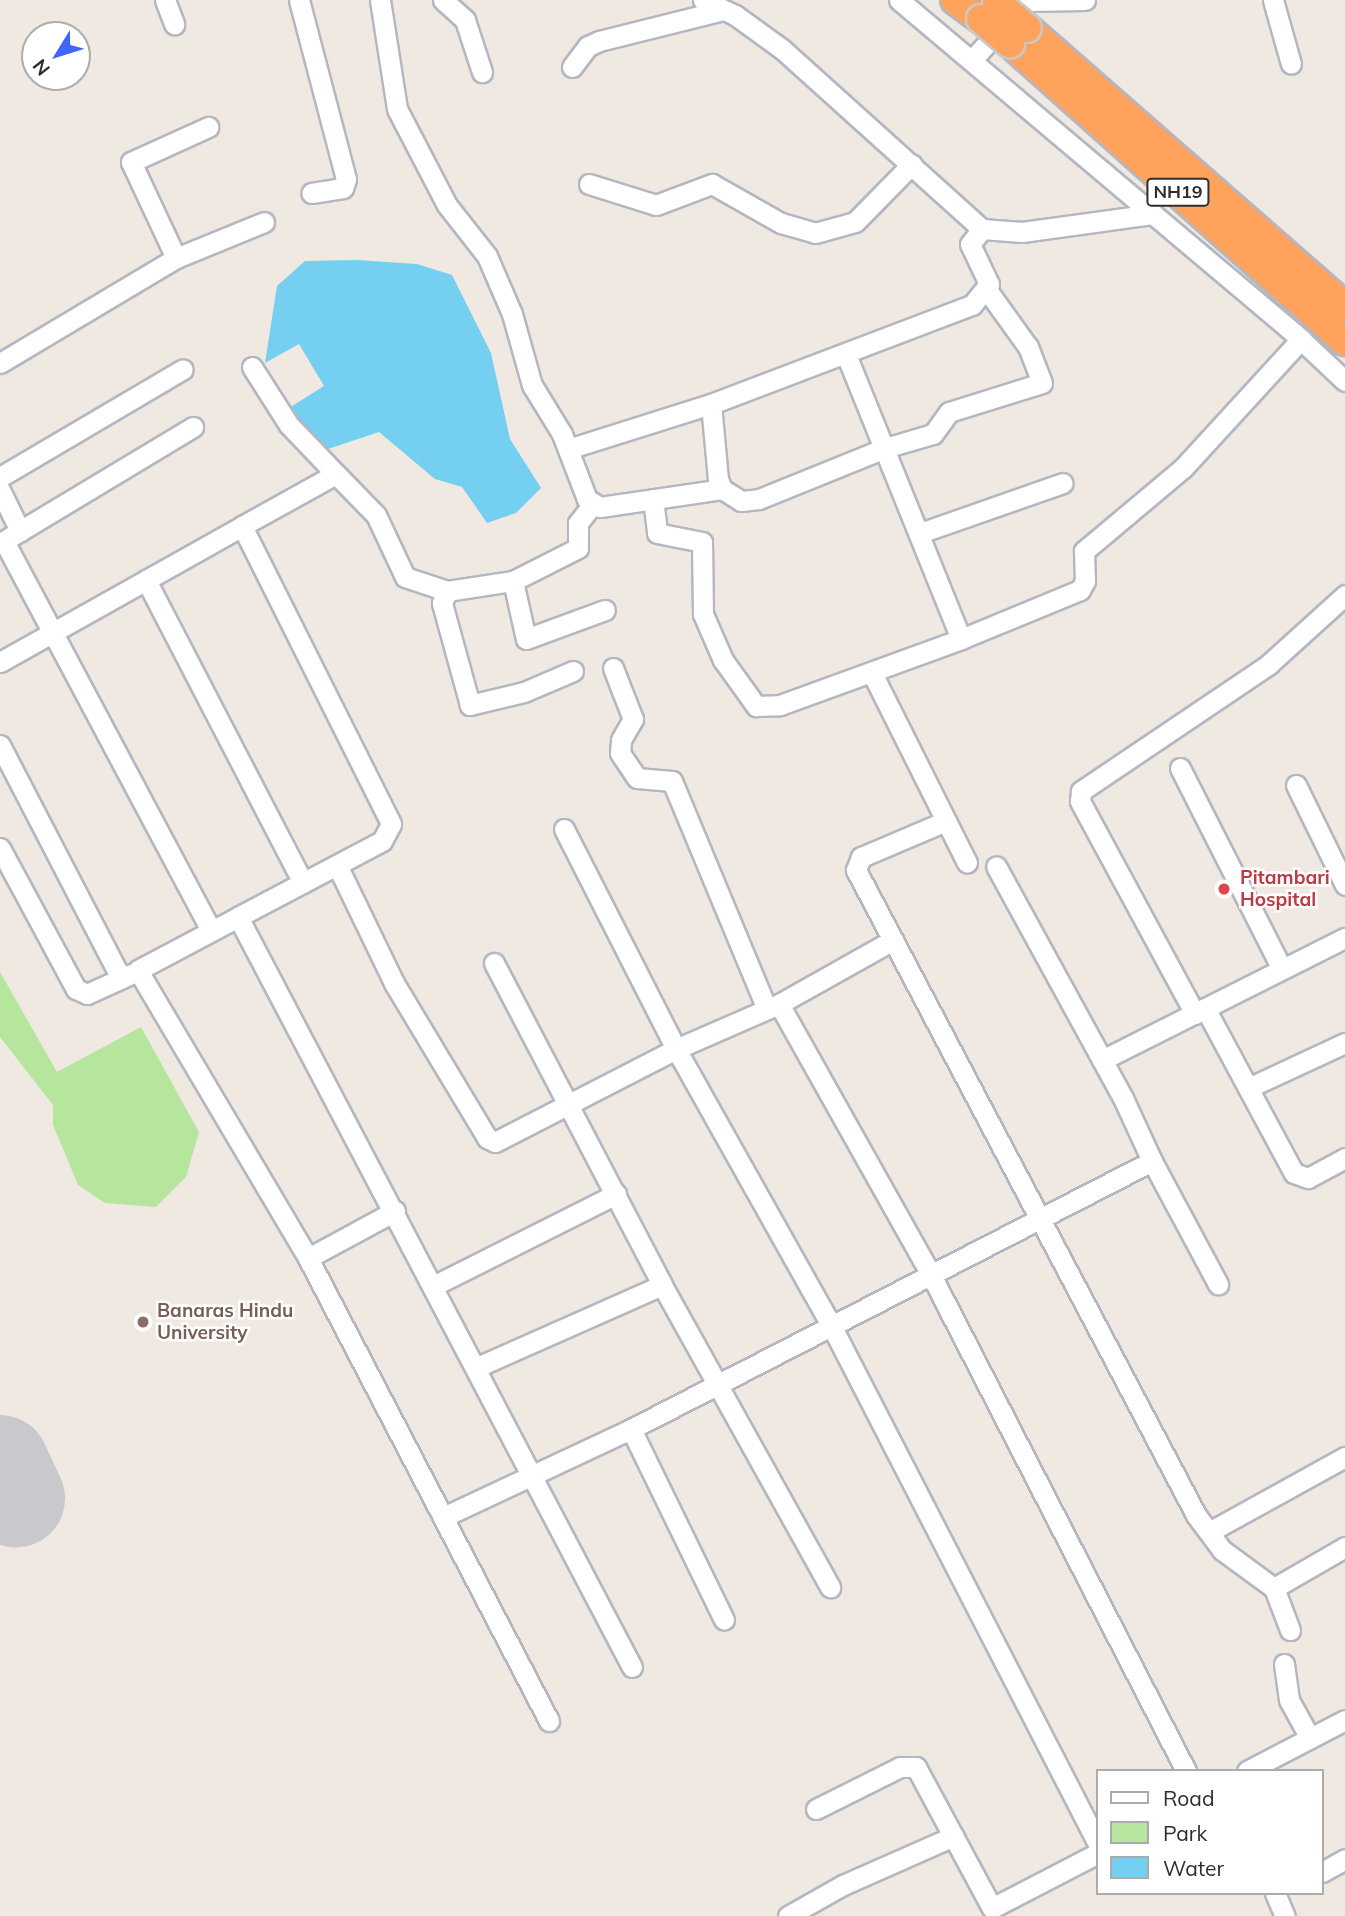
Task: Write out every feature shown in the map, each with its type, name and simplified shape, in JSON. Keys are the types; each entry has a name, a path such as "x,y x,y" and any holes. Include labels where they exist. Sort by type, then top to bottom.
{"highway":[{"name":"NH19","path":"955,0 1023,18 1345,306"},
{"name":"NH19","path":"1023,18 1345,341"}],"street":[{"path":"165,0 174,24"},
{"path":"299,0 346,179 343,188 311,193"},
{"path":"380,0 397,109 447,205 487,256 512,314 532,384 568,449 592,505"},
{"path":"443,0 465,20 482,72"},
{"path":"703,0 782,49 982,229 1022,232 1154,214"},
{"path":"899,0 1301,339 1345,381"},
{"path":"972,60 1023,18 1085,0"},
{"path":"1273,0 1291,64"},
{"path":"572,66 588,46 599,41 723,10"},
{"path":"176,258 131,162 208,127"},
{"path":"589,184 656,205 712,184 781,223 815,233 855,222 912,164"},
{"path":"0,363 176,258 264,222"},
{"path":"252,367 289,425 380,522 405,577 447,591 513,581 578,548 578,523 592,505 722,489 741,501 751,501 885,449 933,434 948,412 1042,383 1028,347 987,290 987,277 970,244 982,229"},
{"path":"568,449 711,404 846,355 972,305 987,290"},
{"path":"653,499 657,533 702,542 703,614 723,660 756,706 769,708 872,673 1080,590 1085,581 1084,551 1183,468 1301,339"},
{"path":"846,355 961,639"},
{"path":"0,477 183,369"},
{"path":"711,404 722,489"},
{"path":"8,539 193,427"},
{"path":"0,662 336,474"},
{"path":"920,533 1063,483"},
{"path":"0,490 8,539 53,634 211,930"},
{"path":"0,848 76,989 87,994 382,842 391,824 242,526"},
{"path":"146,580 303,883"},
{"path":"513,581 526,639 605,610"},
{"path":"447,591 442,603 470,705 524,692 573,671"},
{"path":"1345,595 1269,664 1081,790 1080,801 1200,1011 1248,1088 1294,1173 1308,1178 1345,1158"},
{"path":"612,668 633,719 621,740 620,753 637,778 672,781 773,1007 931,1275 1185,1769"},
{"path":"872,673 967,863"},
{"path":"0,745 130,974 307,1258 549,1721"},
{"path":"1180,768 1282,969"},
{"path":"1296,785 1345,886"},
{"path":"946,821 855,863 1041,1221 1209,1532 1241,1568 1273,1588 1290,1630"},
{"path":"564,829 676,1049 832,1327 1096,1840"},
{"path":"337,865 394,983 487,1138 495,1142 676,1049 773,1007 893,940"},
{"path":"996,866 1102,1060 1218,1284"},
{"path":"238,917 477,1367 632,1667"},
{"path":"1102,1060 1345,937"},
{"path":"494,963 662,1284 720,1384 830,1587"},
{"path":"1248,1088 1345,1042"},
{"path":"443,1517 631,1429 1041,1221 1152,1161"},
{"path":"433,1286 615,1194"},
{"path":"307,1258 395,1211"},
{"path":"477,1367 662,1284"},
{"path":"631,1429 724,1620"},
{"path":"1209,1532 1345,1457"},
{"path":"1273,1588 1345,1547"},
{"path":"1284,1664 1289,1700 1310,1738"},
{"path":"1251,1769 1345,1720"},
{"path":"817,1810 909,1765 922,1775 954,1836 984,1912 1096,1854"},
{"path":"788,1916 843,1885 954,1836"},
{"path":"1324,1871 1345,1859"},
{"path":"1278,1895 1285,1916"}],"green space":[{"path":"0,972 57,1072 141,1027 199,1132 186,1177 156,1207 105,1203 78,1185 53,1125 53,1105 0,1037"}],"water":[{"path":"357,260 417,264 452,275 491,353 510,439 541,488 516,513 487,523 462,487 435,479 379,432 325,450 289,408 324,386 299,344 265,363 277,286 305,261"}],"runway":[{"path":"0,1464 16,1499"}],"place":[{"name":"Pitambari Hospital","path":"1224,889"},
{"name":"Banaras Hindu University","path":"143,1322"}]}
